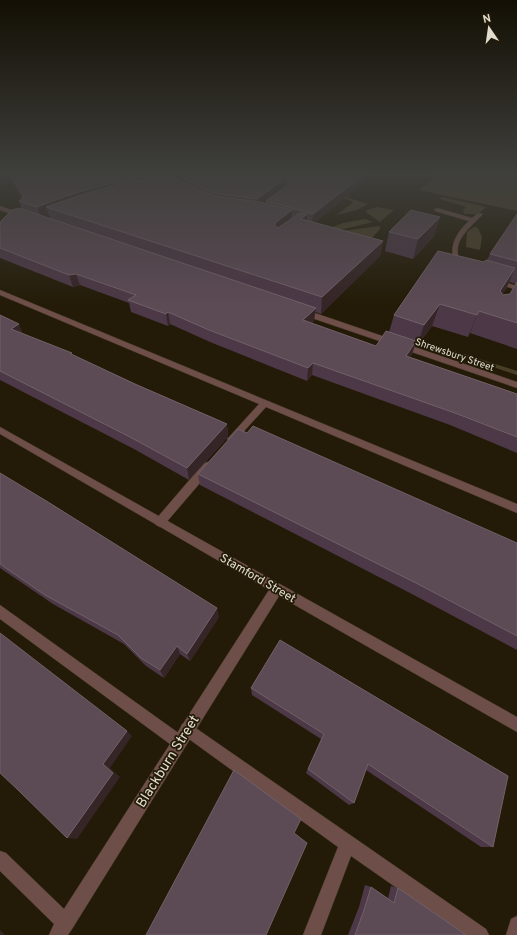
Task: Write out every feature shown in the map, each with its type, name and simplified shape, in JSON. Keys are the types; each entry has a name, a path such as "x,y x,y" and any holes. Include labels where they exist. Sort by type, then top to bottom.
{"street":[{"path":"14,220 26,217"},
{"path":"461,217 473,220"},
{"path":"465,270 455,260 454,253 461,232 477,217"},
{"path":"487,279 512,289"},
{"path":"0,292 517,509"},
{"name":"Shrewsbury Street","path":"292,309 517,385"},
{"path":"224,449 264,404"},
{"name":"Stamford Street","path":"0,430 517,725"},
{"path":"160,522 214,460"},
{"name":"Blackburn Street","path":"62,929 276,588"},
{"path":"0,611 183,736 348,844 480,935"},
{"path":"312,935 348,844"},
{"path":"0,859 62,929"},
{"path":"515,935 517,925"}],"shaded area":[{"path":"372,217 386,217 380,222"},
{"path":"365,219 373,222 336,231 330,228 343,223"},
{"path":"380,226 380,229 366,245 342,231"},
{"path":"474,227 478,228 482,237 480,250 466,247 467,232"},
{"path":"439,346 517,371 517,375 437,348"}],"building":[{"path":"5,217 45,217 316,308 303,320 376,346 386,331 416,341 406,356 517,394 517,437 455,413 313,363 308,368 209,330 168,312 166,314 128,300 136,295 76,274 69,275 0,248 0,222"},
{"path":"76,217 283,217 275,223 275,226 278,228 295,217 304,217 301,219 383,241 322,297"},
{"path":"404,217 440,217 418,239 389,232"},
{"path":"515,217 517,217 517,261 490,254"},
{"path":"438,251 484,262 486,260 515,268 500,291 503,295 510,294 517,282 517,323 479,311 477,315 440,304 424,325 394,315"},
{"path":"0,315 19,324 11,329 72,353 71,354 135,384 227,424 187,468 130,437 0,371"},
{"path":"253,426 517,543 517,636 416,583 198,474 238,429 247,433"},
{"path":"0,473 217,608 187,654 177,646 160,670 141,658 118,635 45,595 0,564"},
{"path":"0,633 127,731 103,764 113,773 67,838 0,773"},
{"path":"280,640 508,776 493,847 368,764 354,803 308,769 324,734 251,688"},
{"path":"234,770 301,819 294,833 307,843 266,935 146,935"},
{"path":"371,887 394,903 398,888 466,935 355,935"}]}
